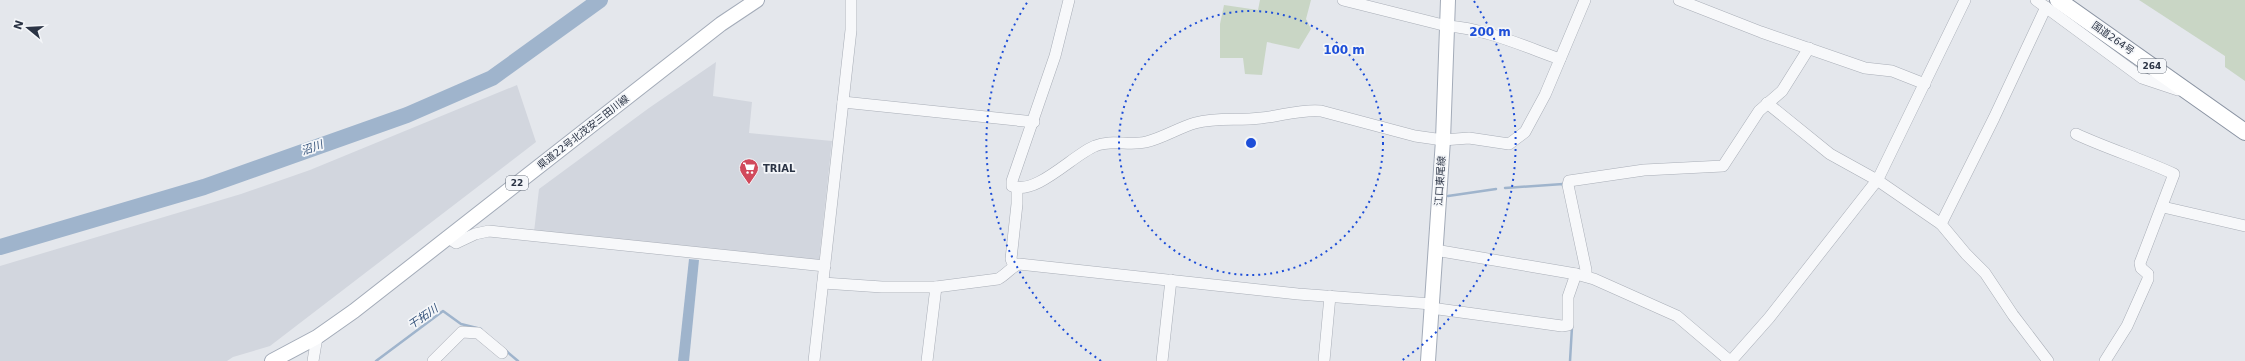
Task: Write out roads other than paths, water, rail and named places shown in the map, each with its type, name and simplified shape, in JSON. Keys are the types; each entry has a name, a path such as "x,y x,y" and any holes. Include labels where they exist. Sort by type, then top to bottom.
{"highway":[{"name":"国道264号","path":"2052,3 2187,91 2245,132"}],"main road":[{"name":"県道22号北茂安三田川線","path":"272,361 317,337 354,311 721,24 757,0"},
{"name":"江口東尾線","path":"1428,361 1443,140 1448,0"}],"street":[{"path":"814,361 843,102 850,30 851,0"},
{"path":"1069,0 1055,56 1034,122 1012,180 1012,186 1017,188 1044,179 1095,146 1106,143 1135,144 1148,141 1195,123 1222,118 1260,119 1306,110 1321,111 1415,136 1443,140 1469,138 1509,144 1525,132 1545,95 1585,0"},
{"path":"1343,0 1447,26 1459,26 1514,42 1560,60"},
{"path":"1679,0 1761,32 1865,68 1892,71 1925,84"},
{"path":"1435,250 1581,275 1677,316 1729,360 1769,318 1877,180 1965,0"},
{"path":"1941,224 2052,3 2036,0"},
{"path":"823,283 882,287 936,287 998,279 1005,275 1014,266 1019,264 1432,306 1562,326 1568,325 1568,297 1581,275 1586,270 1568,185 1569,181 1644,170 1722,166 1767,103 1782,91 1809,48"},
{"path":"843,102 1034,122"},
{"path":"1767,103 1830,154 1877,180 1941,224 1966,254 1985,273 2013,315 2048,361"},
{"path":"2076,134 2098,145 2142,160 2174,174 2140,263 2141,268 2148,274 2148,279 2127,326 2105,361"},
{"path":"1014,266 1011,259 1017,204 1017,188"},
{"path":"2163,206 2245,226"},
{"path":"447,237 456,243 475,234 489,231 825,266"},
{"path":"1162,361 1171,280"},
{"path":"927,361 936,287"},
{"path":"1324,361 1330,296"},
{"path":"433,361 462,332 478,333 502,353"},
{"path":"313,361 317,337"}],"water":[{"path":"689,259 699,260 689,361 678,361"}],"waterway":[{"name":"沼川","path":"0,247 204,187 407,115 492,78 600,0"},
{"path":"1505,188 1563,184 1563,186"},
{"path":"1448,196 1496,189"},
{"name":"干拓川","path":"376,361 443,311 461,324 481,329"},
{"path":"1570,361 1572,327"},
{"name":"干拓川","path":"505,350 518,361"}],"place":[{"name":"TRIAL","path":"749,185"}]}
